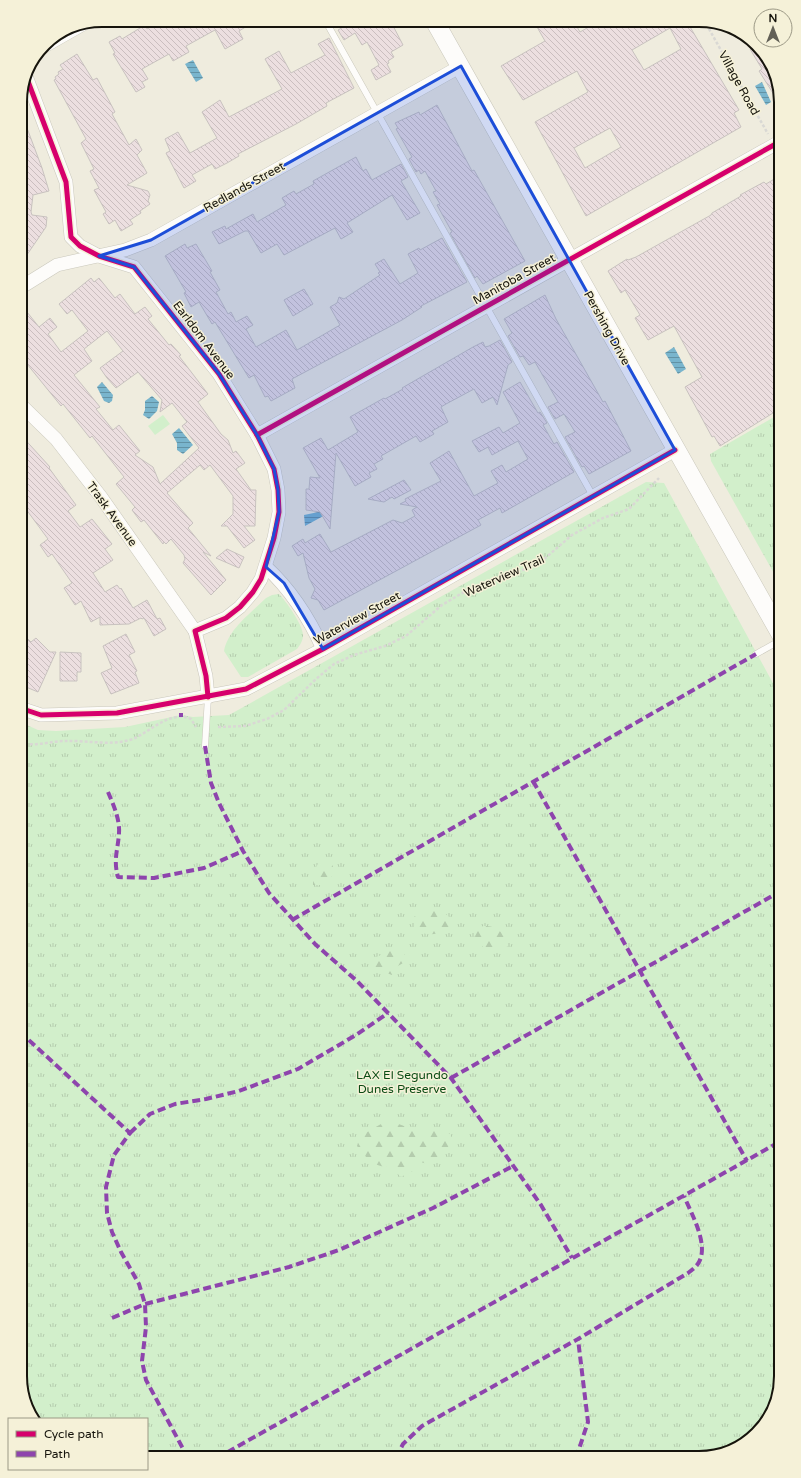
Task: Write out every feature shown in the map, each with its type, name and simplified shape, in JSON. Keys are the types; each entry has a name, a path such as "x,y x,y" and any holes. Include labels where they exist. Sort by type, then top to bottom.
{"main road":[{"name":"Pershing Drive","path":"438,27 675,450 774,623"}],"street":[{"name":"Redlands Street","path":"27,284 57,265 125,250 151,240 461,66"},
{"name":"Earldom Avenue","path":"29,85 66,182 71,237 80,246 99,256 134,266 219,374 257,435 274,469 278,490 279,512 266,567 253,592 240,607 226,618 195,631"},
{"name":"Manitoba Street","path":"257,435 774,145"},
{"name":"Trask Avenue","path":"27,411 56,440 101,497 195,631"},
{"name":"Waterview Street","path":"27,710 41,715 54,716 117,713 246,689 322,650 675,450"},
{"path":"266,567 284,583 316,634 322,650"},
{"path":"195,631 206,676 208,697"}],"lane":[{"path":"330,27 592,496"},
{"path":"756,654 774,644"},
{"path":"205,746 208,697"}],"path":[{"path":"27,744 34,745 56,741 89,743 134,738 160,722 186,717 191,719 196,727"}],"highlighted area":[{"path":"461,66 675,450 323,649 284,583 266,567 279,512 278,490 274,469 257,435 219,374 134,267 99,256 151,240"}],"green space":[{"path":"163,415 170,424 155,435 148,426"},
{"path":"774,417 774,574 711,461 710,454"},
{"name":"LAX El Segundo Dunes Preserve","path":"646,482 664,483 774,685 774,1376 773,1391 766,1409 755,1426 745,1436 737,1441 714,1450 699,1451 148,1451 148,1418 40,1418 28,1391 27,1381 27,725 38,730 56,731 125,727 181,715 193,717 229,715"},
{"path":"279,594 290,607 300,625 303,635 301,643 297,649 248,677 241,677 224,651 226,643 241,622 266,598"},
{"path":"321,861 332,864 335,873 324,885 313,885 316,866"},
{"path":"425,908 446,914 454,925 445,931 435,934 425,934 414,930 414,917"},
{"path":"483,926 496,928 499,930 508,946 502,950 492,952 484,948 474,934"},
{"path":"394,949 404,953 405,962 396,967 392,975 373,968 372,959"},
{"path":"388,1120 404,1126 426,1129 443,1129 451,1135 449,1146 447,1150 437,1159 428,1164 420,1162 417,1169 401,1177 391,1167 379,1166 375,1164 364,1155 357,1146 360,1136"}],"water":[{"path":"193,60 203,78 196,82 185,64"},
{"path":"762,82 771,102 766,105 755,86"},
{"path":"674,347 686,369 678,374 665,353"},
{"path":"102,382 113,395 112,401 109,403 104,401 97,387"},
{"path":"152,396 159,402 157,411 149,419 143,415 145,410 145,401"},
{"path":"179,428 193,445 183,454 177,450 177,443 172,434"},
{"path":"328,510 327,514 305,526 304,515"}],"building":[{"path":"142,27 146,27 147,29 151,27 246,27 239,31 243,39 225,49 215,30 186,46 189,52 173,61 169,54 142,69 148,79 142,82 145,87 136,92 113,54 115,53 109,42 120,36 122,39"},
{"path":"343,27 394,27 403,45 391,52 394,57 388,61 389,63 387,64 391,72 376,80 371,70 379,65 367,42 362,45 355,33 344,40 338,30"},
{"path":"537,27 577,27 580,32 589,27 690,27 739,110 734,113 741,127 586,216 535,122 588,92 577,71 523,100 501,66 545,41","holes":["670,28 681,49 644,70 632,50","610,128 621,147 585,168 574,148"]},
{"path":"329,38 354,88 326,103 327,106 296,124 238,154 239,156 227,163 215,169 212,164 192,175 196,181 184,188 166,153 170,151 165,139 178,132 190,153 217,138 202,112 220,100 229,117 282,89 265,59 279,51 291,73 325,55 318,44"},
{"path":"751,48 759,56 764,64 773,87 773,94 759,71 762,69 750,49"},
{"path":"77,54 93,80 97,78 115,112 112,114 129,145 136,139 142,150 137,155 147,173 127,185 148,191 150,195 148,201 150,204 140,211 141,213 130,220 133,224 121,231 115,220 109,224 103,214 106,212 94,190 99,188 90,171 94,169 81,143 86,139 54,80 59,74 58,72 63,69 60,65"},
{"path":"437,105 472,171 474,170 525,261 483,284 477,276 475,278 450,233 452,232 437,205 440,204 433,192 436,191 425,171 421,174 419,170 416,172 409,159 412,157 396,129 398,128 395,123 419,112 420,115"},
{"path":"27,128 49,191 33,195 31,212 32,215 47,217 46,227 27,255"},
{"path":"356,157 363,171 366,169 372,180 401,164 408,177 401,181 420,213 407,220 392,195 347,223 353,232 341,239 335,228 284,255 277,244 261,253 248,231 245,231 219,244 212,232 225,226 226,229 253,214 257,222 286,205 282,198 294,191 296,194 314,184 313,181"},
{"path":"774,179 774,412 720,446 714,436 712,437 685,387 702,377 674,326 648,340 635,318 640,315 625,290 621,293 608,271 627,259 636,257 711,215 741,196 740,195 764,182 766,184"},
{"path":"442,238 467,282 421,306 422,307 402,320 292,379 295,388 271,401 268,396 265,397 254,375 249,378 215,322 212,324 199,302 191,307 184,293 186,292 165,256 185,244 187,248 196,244 212,271 210,272 220,290 216,292 228,314 231,312 236,322 247,316 253,325 246,329 256,347 286,330 297,350 340,325 330,307 337,303 339,297 344,299 380,275 378,273 380,272 375,264 384,259 400,284 418,273 408,254 419,248 420,250"},
{"path":"91,278 94,282 99,278 115,298 120,294 135,314 145,307 152,316 148,319 169,345 171,344 181,355 179,356 208,394 198,402 221,434 228,440 233,453 236,451 245,463 236,469 251,490 256,490 255,526 244,526 255,540 244,548 227,526 221,526 233,514 233,496 210,465 204,470 200,465 167,493 193,523 188,528 211,556 203,552 226,580 211,595 183,563 185,559 184,555 171,539 166,544 164,542 163,544 144,520 141,522 132,510 135,507 116,484 124,477 92,436 90,438 63,404 61,406 27,364 27,312 39,327 50,318 57,327 48,334 61,352 88,331 72,310 67,314 59,304","holes":["107,331 123,351 100,368 116,388 138,372 162,400 160,412 172,403 187,422 182,426 199,448 160,484 153,467 135,455 140,451 119,425 113,430 96,409 100,407 74,375 92,361 84,349"]},
{"path":"304,289 313,304 293,316 284,300"},
{"path":"545,295 556,319 603,402 605,401 631,451 589,474 584,466 582,467 565,437 575,432 564,414 555,419 548,407 558,402 535,362 529,365 523,356 520,357 508,336 512,333 504,319"},
{"path":"500,340 512,362 508,365 497,405 493,397 482,403 474,389 446,404 441,407 448,422 432,431 434,434 420,442 416,436 381,456 383,459 374,464 377,469 369,473 371,477 355,486 336,453 330,529 320,512 306,510 306,489 309,489 310,477 320,478 303,448 321,438 328,450 358,432 350,417 403,389 402,388 473,347 483,342 485,347 489,346"},
{"path":"520,382 538,413 540,412 547,423 543,425 554,444 557,442 574,472 502,513 500,508 478,520 481,525 324,610 318,600 311,598 315,589 309,578 303,553 298,556 292,546 303,539 305,543 320,534 331,552 393,520 402,523 415,516 412,510 417,507 400,504 406,501 405,499 441,481 430,463 449,451 474,496 498,483 491,471 502,465 506,472 528,459 518,441 492,455 488,447 479,452 472,441 499,427 503,433 520,423 503,392"},
{"path":"27,442 50,467 49,468 76,505 68,511 80,527 92,519 112,544 105,549 113,560 93,573 105,592 117,585 120,589 121,588 133,608 147,600 157,619 160,618 166,629 154,636 144,618 129,624 100,625 100,617 91,622 81,601 75,605 64,588 72,583 52,554 48,557 40,545 48,539 27,510"},
{"path":"404,480 411,490 394,499 392,497 384,502 368,499"},
{"path":"227,549 244,557 239,568 216,558"},
{"path":"126,634 135,652 129,655 137,671 135,672 139,683 111,694 101,673 112,668 103,646"},
{"path":"27,638 31,642 36,638 50,652 56,652 38,692 27,687"},
{"path":"60,652 81,653 81,672 77,672 77,681 60,681"}],"marked path":[{"path":"292,920 756,654"},
{"path":"205,746 211,783 219,803 243,851 269,893 315,944 357,981 451,1078 541,1205 572,1258"},
{"path":"533,781 747,1161"},
{"path":"108,792 116,812 119,828 116,860 118,877 154,878 204,868 243,851"},
{"path":"451,1078 774,895"},
{"path":"130,1133 150,1114 175,1104 206,1099 239,1091 298,1069 356,1035 388,1013"},
{"path":"27,1038 130,1133 114,1155 106,1187 107,1213 112,1232 121,1252 139,1284 145,1304 146,1327 142,1361 146,1380 184,1451"},
{"path":"229,1451 774,1145"},
{"path":"112,1318 145,1304 289,1267 339,1250 433,1208 513,1166"},
{"path":"400,1451 403,1444 422,1426 578,1339 694,1268 702,1255 702,1246 698,1229 684,1196"},
{"path":"578,1339 588,1422 578,1451"}],"cycle path":[{"path":"29,85 66,182 71,237 80,246 99,256 134,267 219,374 257,435 274,469 278,490 279,512 274,538 261,579 253,592 240,607 226,618 195,631 206,676 208,697"},
{"path":"257,435 774,145"},
{"path":"27,710 41,715 117,713 246,689 323,649 675,450"}]}
